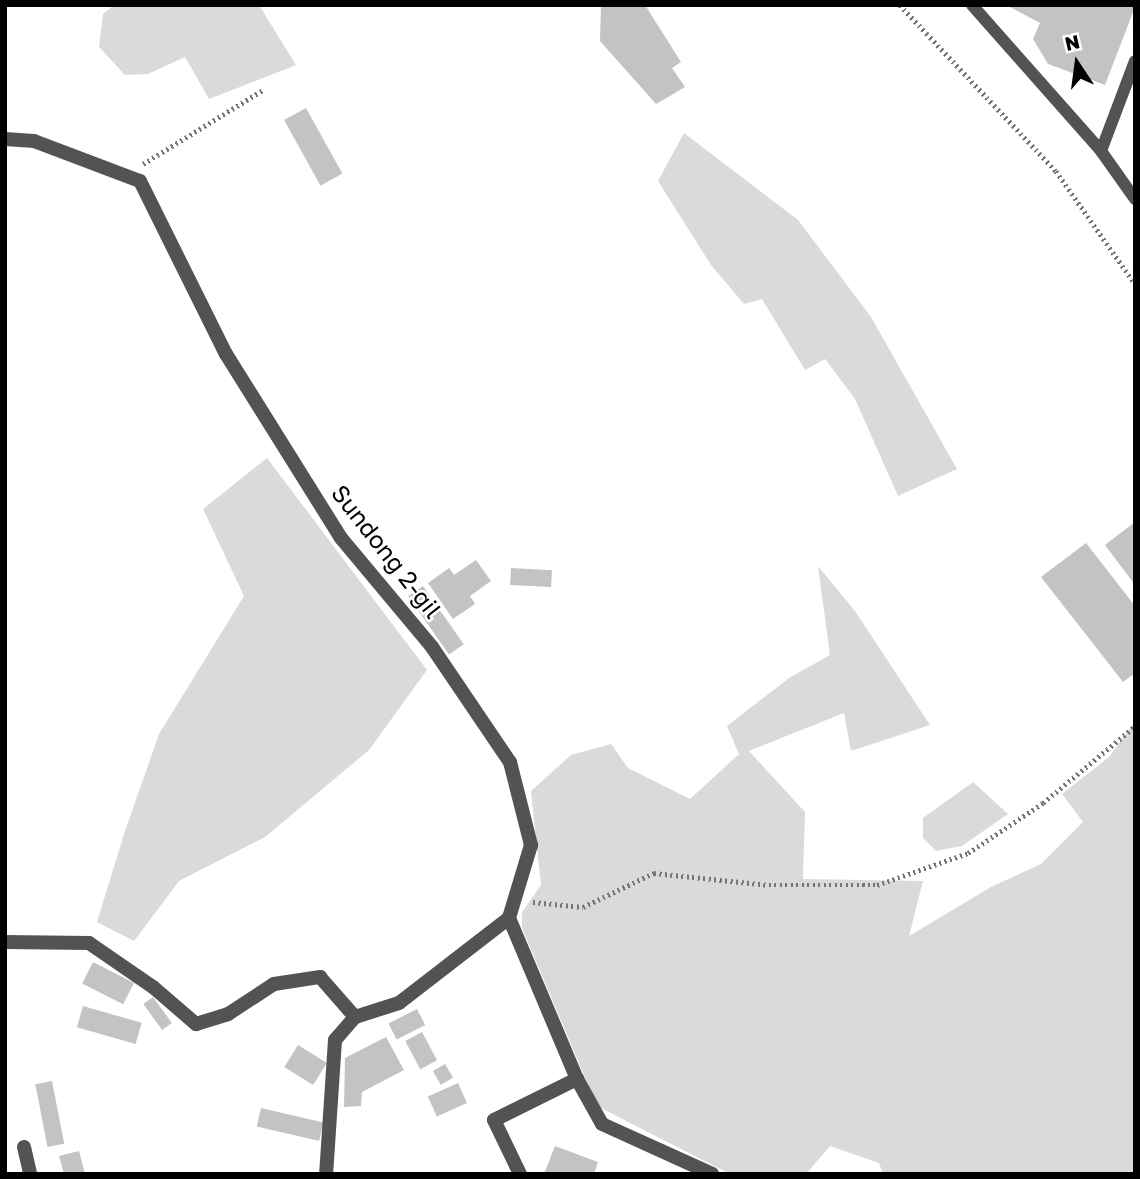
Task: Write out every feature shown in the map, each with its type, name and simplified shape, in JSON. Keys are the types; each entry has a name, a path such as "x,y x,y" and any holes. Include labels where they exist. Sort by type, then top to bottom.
{"street":[{"name":"Sundong 2-gil","path":"5,139 34,141 140,181 226,354 341,538 432,647 510,762 531,845 509,918"},
{"path":"326,1174 335,1040 355,1017 399,1003 509,918 577,1079 602,1124 712,1174"},
{"path":"5,942 89,943 153,987 195,1024 228,1014 274,984 320,977 355,1017"},
{"path":"520,1174 494,1120 577,1079"},
{"path":"24,1147 30,1174"}],"lane":[{"path":"972,5 1101,151 1135,199"},
{"path":"1101,151 1135,61"}],"path":[{"path":"900,5 1056,171 1135,284"},
{"path":"124,175 263,90"},
{"path":"514,900 583,907 654,873 769,885 877,885 968,853 1043,803 1135,726"}],"shaded area":[{"path":"114,5 259,5 296,65 209,99 185,57 148,74 125,75 99,47 103,14"},
{"path":"684,133 798,220 871,317 957,469 898,496 855,399 825,359 805,370 762,299 744,304 711,265 658,181"},
{"path":"267,458 427,670 369,750 265,837 179,881 134,941 97,922 125,831 159,734 244,596 203,509"},
{"path":"818,566 855,611 930,725 851,751 844,713 749,751 805,812 803,879 923,881 909,936 991,887 1041,864 1083,822 1062,794 1109,757 1135,721 1135,1174 883,1174 879,1163 830,1146 806,1174 730,1174 597,1106 522,928 522,912 541,885 531,791 571,755 611,744 628,768 690,799 739,754 727,726 789,678 830,655"},
{"path":"973,782 1008,814 962,846 936,851 923,838 923,818"}],"building":[{"path":"601,5 645,5 681,62 672,68 685,87 656,104 600,41"},
{"path":"1006,5 1135,7 1105,85 1048,64 1033,39 1040,23"},
{"path":"306,108 342,174 320,186 284,120"},
{"path":"1135,522 1135,585 1105,545"},
{"path":"1086,543 1135,606 1135,673 1123,682 1041,577"},
{"path":"476,560 491,581 470,596 475,604 453,619 428,583 449,568 454,575"},
{"path":"511,568 552,570 551,587 510,585"},
{"path":"423,586 464,644 449,654 408,596"},
{"path":"93,962 134,983 123,1004 82,983"},
{"path":"153,997 172,1023 162,1030 143,1004"},
{"path":"83,1006 142,1023 136,1044 77,1027"},
{"path":"417,1009 425,1025 397,1040 388,1024"},
{"path":"422,1032 437,1060 420,1069 405,1041"},
{"path":"386,1037 404,1070 362,1092 361,1106 344,1107 345,1058"},
{"path":"298,1045 327,1063 313,1085 284,1067"},
{"path":"445,1064 453,1078 441,1085 433,1071"},
{"path":"52,1081 64,1144 48,1147 35,1084"},
{"path":"458,1083 467,1103 437,1117 428,1096"},
{"path":"261,1108 323,1122 319,1141 257,1127"},
{"path":"555,1146 598,1162 594,1174 544,1174"},
{"path":"79,1151 85,1174 64,1174 59,1156"}]}
